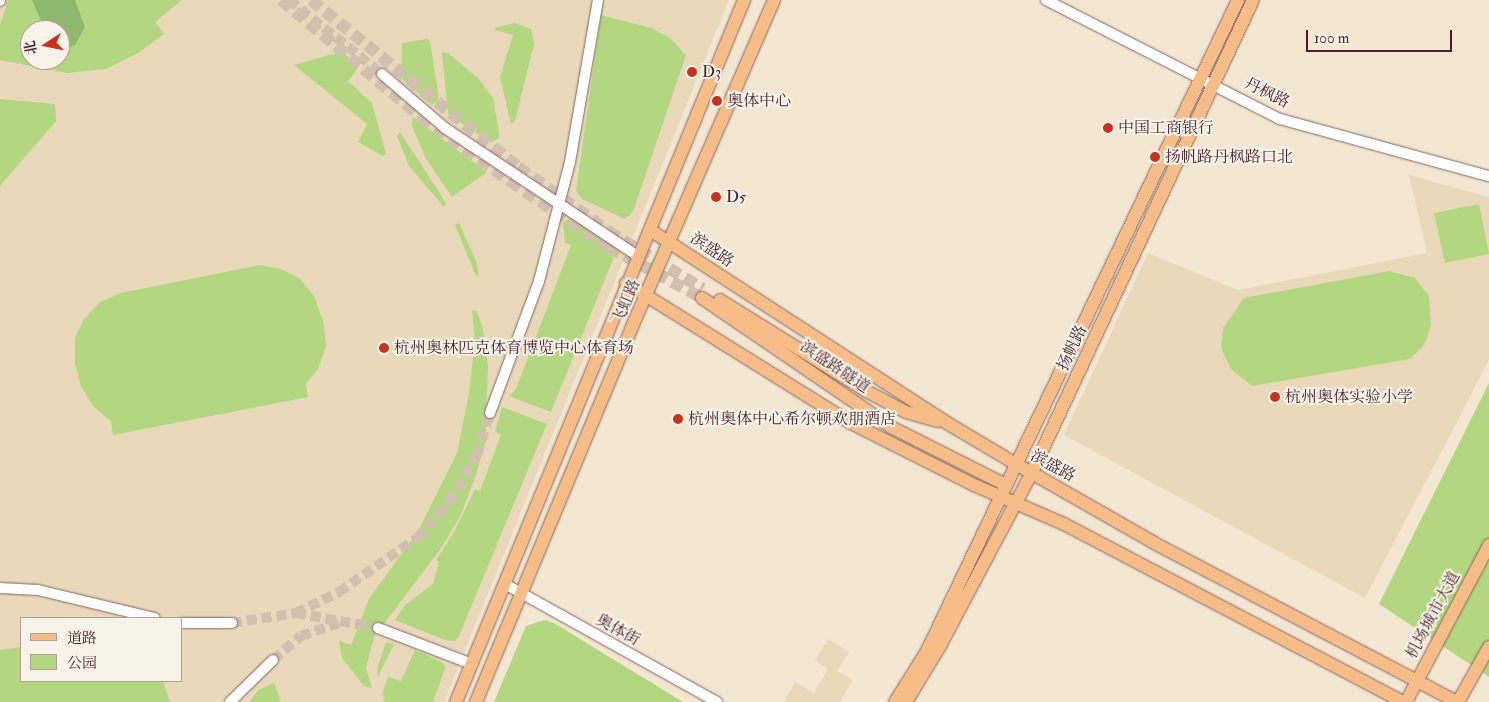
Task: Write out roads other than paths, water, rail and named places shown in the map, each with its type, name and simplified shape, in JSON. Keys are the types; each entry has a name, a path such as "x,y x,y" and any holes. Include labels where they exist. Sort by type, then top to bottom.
{"main road":[{"name":"飞虹路","path":"456,702 626,283 650,230 744,0"},
{"name":"飞虹路","path":"476,702 646,297 774,0"},
{"path":"895,702 927,651 1238,0"},
{"name":"扬帆路","path":"906,702 940,646 1013,503 1032,472 1253,0"},
{"name":"滨盛路","path":"650,230 947,423 1016,464 1156,544 1417,679 1457,702"},
{"path":"626,283 646,297 718,338 851,423 974,485 1004,490 1013,503 1064,524 1404,702"},
{"name":"滨盛路隧道","path":"947,423 906,412 868,392 705,295 891,427 1004,490"},
{"name":"机场城市大道","path":"1404,702 1489,545"},
{"path":"1457,702 1489,647"}],"street":[{"path":"490,412 539,281 570,162 598,0"},
{"name":"丹枫路","path":"1046,0 1280,118 1489,176"},
{"path":"382,74 445,128 638,256"},
{"name":"奥体街","path":"505,584 717,702"},
{"path":"0,588 38,590 151,617"},
{"path":"182,622 232,624"},
{"path":"378,628 472,664"},
{"path":"230,702 273,660"}],"tunnel":[{"path":"281,0 421,117 510,181 609,247 702,298"},
{"path":"289,0 382,74"},
{"path":"311,0 518,167 608,231 703,289"},
{"path":"232,623 296,613 339,592 417,538 450,502 477,455 490,413"},
{"path":"296,613 378,628"},
{"path":"273,660 301,636 345,621"}],"place":[{"name":"D3","path":"692,72"},
{"name":"奥体中心","path":"717,101"},
{"name":"中国工商银行","path":"1108,128"},
{"name":"扬帆路丹枫路口北","path":"1155,157"},
{"name":"D5","path":"716,197"},
{"name":"杭州奥林匹克体育博览中心体育场","path":"384,348"},
{"name":"杭州奥体实验小学","path":"1275,397"},
{"name":"杭州奥体中心希尔顿欢朋酒店","path":"678,419"}]}
